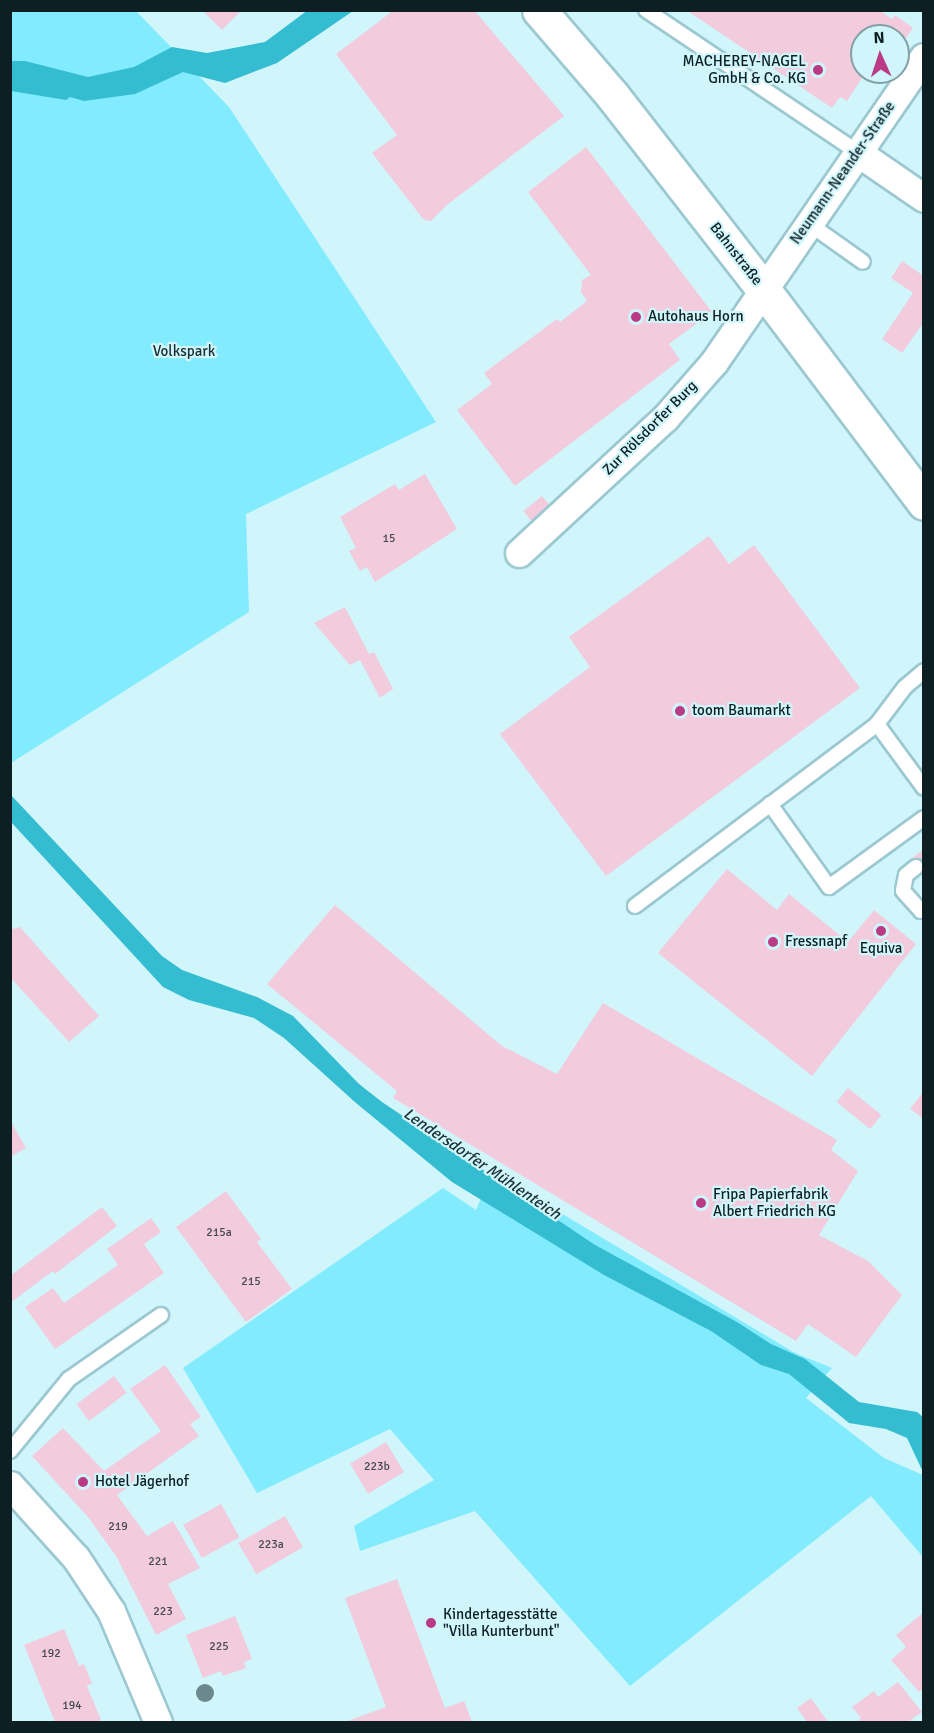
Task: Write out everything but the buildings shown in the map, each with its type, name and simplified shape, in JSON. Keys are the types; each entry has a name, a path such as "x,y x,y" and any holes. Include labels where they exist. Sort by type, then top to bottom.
{"main road":[{"name":"Bahnstraße","path":"539,10 612,95 763,289 924,503"}],"street":[{"name":"Neumann-Neander-Straße","path":"763,289 924,57"},
{"path":"857,152 924,198"},
{"name":"Zur Rölsdorfer Burg","path":"519,553 665,417 714,362 763,289"},
{"path":"10,1485 76,1558 111,1611 158,1722"}],"lane":[{"path":"646,10 857,152"},
{"path":"808,223 863,262"},
{"path":"635,906 877,723 905,687 924,671"},
{"path":"877,723 924,788"},
{"path":"770,804 829,887 924,818"},
{"path":"916,867 906,875 903,891 921,911 924,910"},
{"path":"10,1451 69,1379 161,1315"}],"green space":[{"name":"Volkspark","path":"11,11 136,11 229,107 436,422 246,514 249,612 11,763"},
{"path":"492,1172 795,1353 832,1368 806,1398 884,1458 923,1475 923,1557 871,1496 630,1686 475,1511 360,1551 354,1526 434,1480 390,1429 257,1493 183,1368 443,1188 476,1210"}],"shaded area":[{"path":"308,10 353,11 277,63 225,83 183,72 135,94 84,101 70,97 66,100 11,91 11,61 25,61 88,77 134,67 172,47 207,53 265,42"},
{"path":"11,795 162,956 182,970 257,997 293,1016 359,1084 382,1102 595,1245 737,1322 771,1344 805,1359 859,1402 917,1412 923,1417 923,1472 907,1438 886,1429 849,1423 789,1374 761,1365 711,1331 604,1275 452,1182 356,1103 284,1038 254,1018 189,1000 163,987 11,822"}],"place":[{"name":"MACHEREY-NAGEL GmbH & Co. KG","path":"818,70"},
{"name":"Autohaus Horn","path":"636,317"},
{"name":"toom Baumarkt","path":"680,711"},
{"name":"Equiva","path":"881,931"},
{"name":"Fressnapf","path":"773,942"},
{"name":"Fripa Papierfabrik Albert Friedrich KG","path":"701,1203"},
{"name":"Hotel Jägerhof","path":"83,1482"},
{"name":"Kindertagesstätte \"Villa Kunterbunt\"","path":"431,1623"}],"water label":[{"name":"Lendersdorfer Mühlenteich","path":"482,1164"}]}
